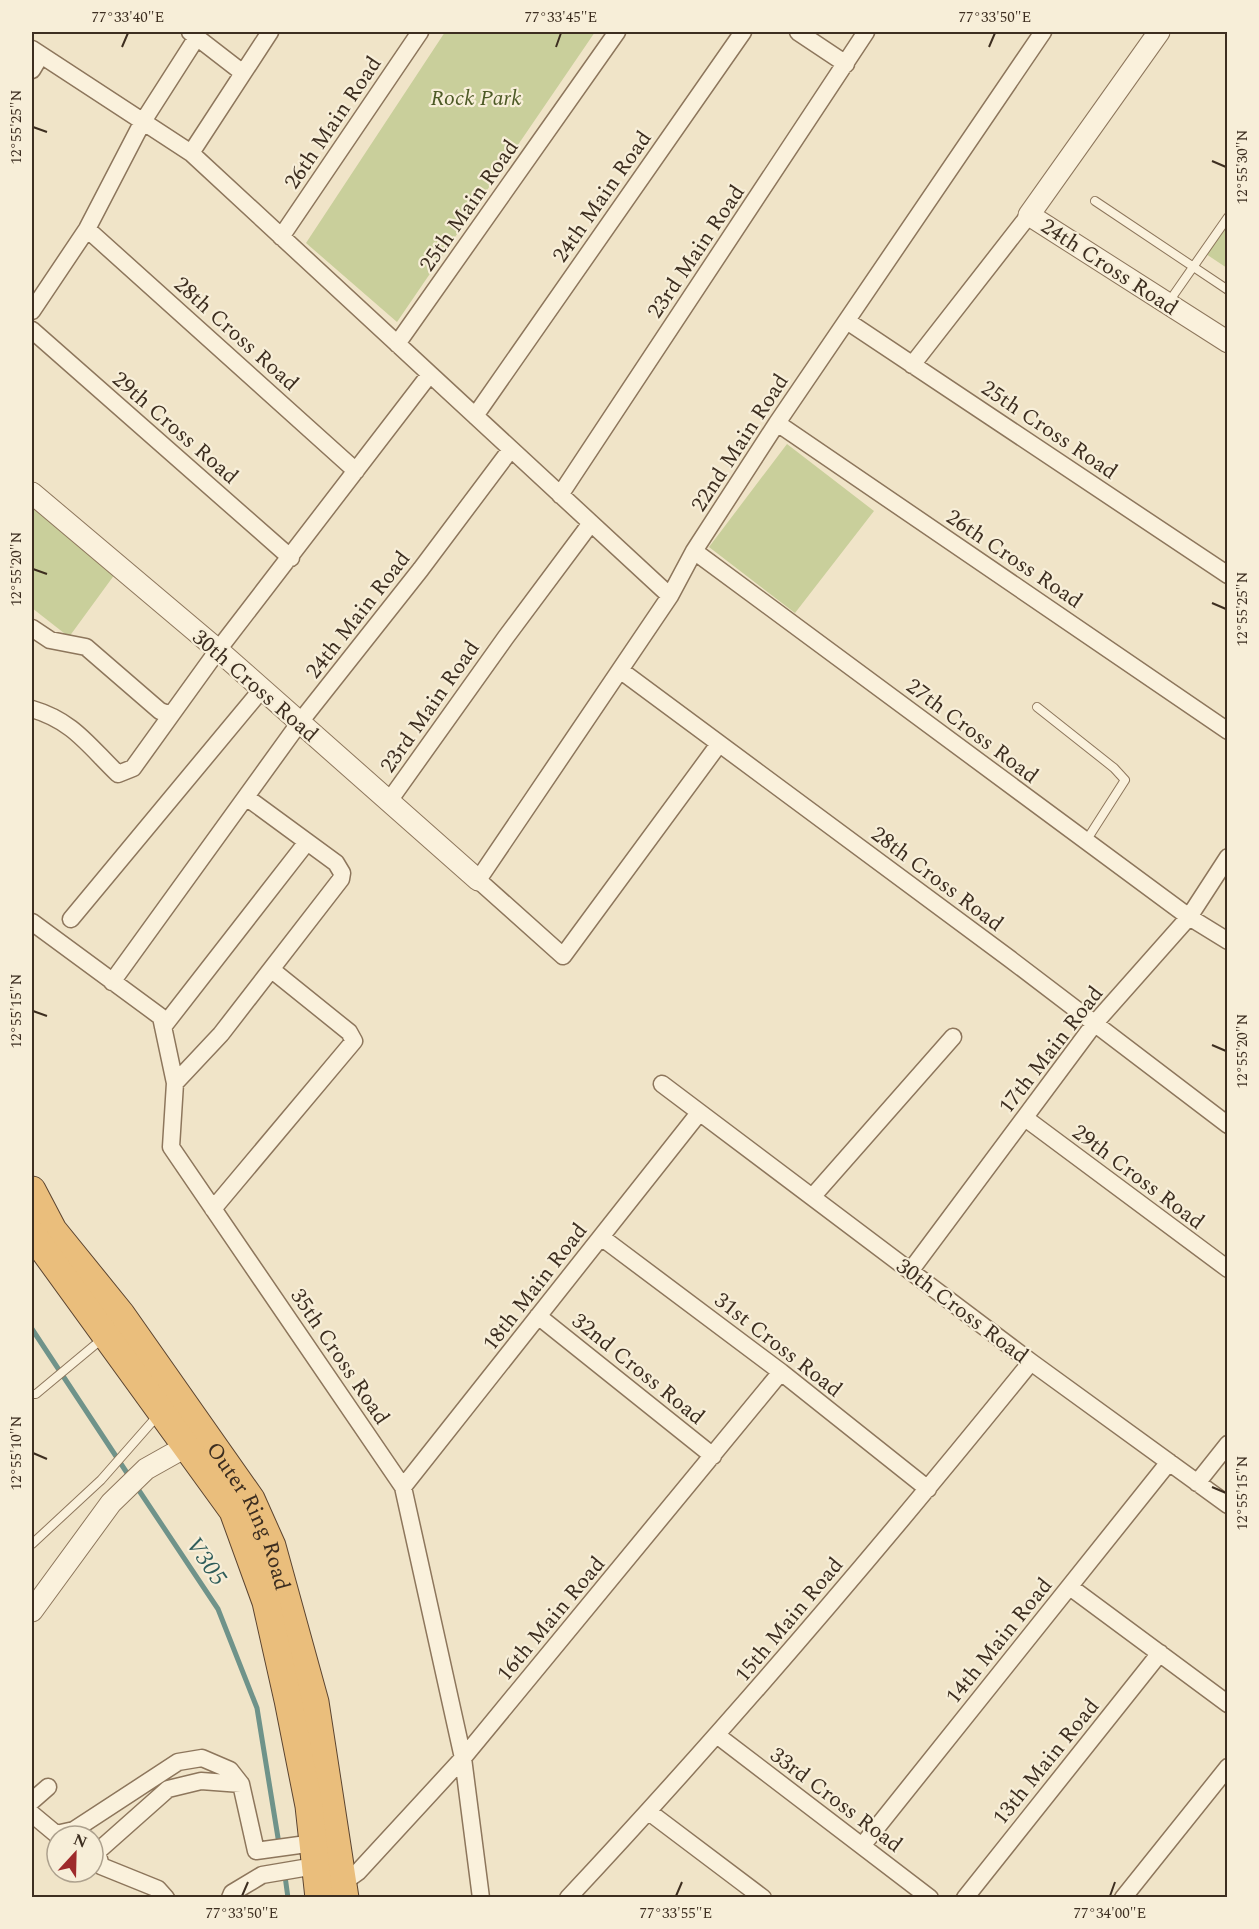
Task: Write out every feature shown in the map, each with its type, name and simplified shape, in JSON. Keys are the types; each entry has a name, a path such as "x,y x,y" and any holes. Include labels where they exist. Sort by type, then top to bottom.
{"highway":[{"name":"Outer Ring Road","path":"32,1190 53,1230 121,1314 251,1498 272,1546 315,1702 345,1890"},
{"name":"Outer Ring Road","path":"35,1249 105,1336 233,1511 266,1602 288,1700 315,1855 319,1898"}],"street":[{"path":"191,153 270,32"},
{"name":"26th Main Road","path":"281,237 420,32"},
{"name":"25th Main Road","path":"398,344 617,32"},
{"name":"24th Main Road","path":"475,416 743,32"},
{"path":"798,32 846,64"},
{"name":"23rd Main Road","path":"560,495 866,32"},
{"name":"22nd Main Road","path":"478,880 670,596 694,551 777,423 1043,32"},
{"name":"24th Cross Road","path":"1159,32 1029,214 1227,342"},
{"path":"32,311 87,229 142,123 193,34 243,73"},
{"path":"32,70 36,52 191,153 670,596"},
{"path":"912,364 1029,214"},
{"name":"28th Cross Road","path":"87,229 356,471"},
{"name":"25th Cross Road","path":"847,321 1227,575"},
{"name":"29th Cross Road","path":"32,330 291,558"},
{"path":"32,709 56,716 69,725 118,774 133,768 218,650 291,558 430,374"},
{"name":"26th Cross Road","path":"777,423 1227,731"},
{"name":"24th Main Road","path":"112,982 300,722 421,569 511,449"},
{"name":"30th Cross Road","path":"32,493 218,650 478,880"},
{"name":"23rd Main Road","path":"389,801 591,523"},
{"name":"27th Cross Road","path":"694,551 1086,842 1189,917 1227,941"},
{"path":"32,628 50,640 86,647 160,711 168,714 174,711"},
{"name":"28th Cross Road","path":"620,670 1095,1023 1227,1125"},
{"path":"71,919 262,689"},
{"path":"478,880 563,956 719,744"},
{"path":"175,1083 220,1034 341,879 342,873 336,863 246,797"},
{"path":"163,1027 307,842"},
{"name":"17th Main Road","path":"911,1270 1095,1023 1189,917 1227,857"},
{"name":"35th Cross Road","path":"32,922 161,1017 175,1083 171,1147 403,1487 463,1758 481,1898"},
{"path":"213,1209 354,1041 349,1032 272,970"},
{"path":"813,1196 953,1037"},
{"name":"30th Cross Road","path":"662,1084 1031,1362 1227,1505"},
{"name":"18th Main Road","path":"403,1487 699,1113"},
{"name":"29th Cross Road","path":"1025,1118 1227,1269"},
{"name":"31st Cross Road","path":"601,1237 781,1372 928,1489"},
{"name":"32nd Cross Road","path":"538,1316 713,1456"},
{"name":"15th Main Road","path":"568,1898 718,1736 928,1489 1031,1362"},
{"name":"16th Main Road","path":"345,1890 358,1872 463,1758 781,1372"},
{"path":"1197,1483 1227,1444"},
{"path":"32,1611 111,1503 146,1469 187,1446"},
{"name":"14th Main Road","path":"862,1846 1169,1462"},
{"path":"1070,1587 1227,1704"},
{"name":"13th Main Road","path":"965,1898 1160,1653"},
{"name":"33rd Cross Road","path":"718,1736 930,1898"},
{"path":"32,1814 56,1834 74,1830 178,1762 190,1758 202,1758 230,1770 241,1785 262,1875"},
{"path":"1123,1898 1227,1767"},
{"path":"166,1898 158,1888 101,1866 97,1852 168,1789 201,1781 241,1785"},
{"path":"32,1801 48,1787"},
{"path":"649,1812 763,1898"},
{"path":"256,1851 315,1855"},
{"path":"230,1898 232,1893 262,1875 315,1855"}],"lane":[{"path":"1095,201 1227,290"},
{"path":"1168,304 1227,218"},
{"path":"1037,707 1114,768 1125,780 1086,842"},
{"path":"32,1394 36,1394 105,1336"},
{"path":"32,1544 100,1480 161,1411"}],"green space":[{"name":"Rock Park","path":"445,32 595,32 397,322 306,243"},
{"path":"1227,216 1227,268 1203,252"},
{"path":"787,444 874,511 795,613 709,547"},
{"path":"32,500 115,574 69,637 32,608"}],"waterway":[{"name":"V305","path":"32,1329 131,1479"},
{"name":"V305","path":"136,1486 218,1609 257,1708 279,1844"},
{"name":"V305","path":"285,1876 288,1898"}]}
